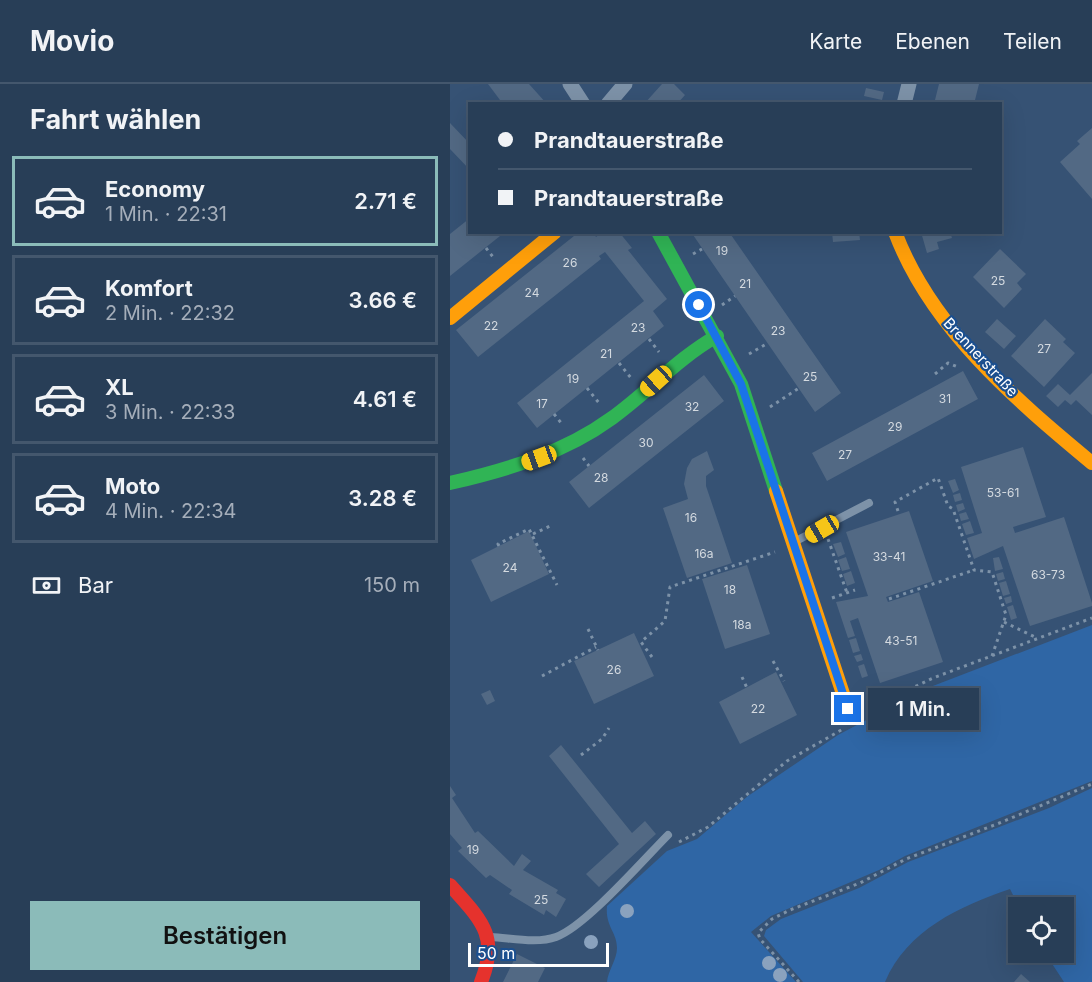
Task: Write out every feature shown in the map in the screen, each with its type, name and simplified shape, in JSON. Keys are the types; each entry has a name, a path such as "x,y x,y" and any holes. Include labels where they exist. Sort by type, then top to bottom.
{"street":[{"path":"570,84 582,102"},
{"path":"610,102 625,84"},
{"path":"904,102 909,84"},
{"path":"450,318 553,234"},
{"path":"659,234 717,336 741,384 848,709"},
{"name":"Brennerstraße","path":"895,234 899,250 911,275 928,301 1037,417 1092,463"},
{"path":"450,483 507,469 555,452 603,424 683,357 717,336"},
{"path":"450,885 483,923 490,937 488,969 481,982"}],"lane":[{"path":"793,543 869,502"},
{"path":"490,937 543,939 567,932 586,917 668,835"}],"path":[{"path":"486,248 496,261"},
{"path":"690,256 702,249"},
{"path":"720,306 735,296"},
{"path":"649,339 663,357"},
{"path":"745,356 768,343"},
{"path":"618,363 634,382"},
{"path":"935,374 938,369"},
{"path":"587,388 602,407"},
{"path":"764,411 799,388"},
{"path":"554,414 567,430"},
{"path":"898,511 895,502 938,478 948,506 953,509 974,570"},
{"path":"533,534 550,526"},
{"path":"499,546 498,544 529,529 557,585"},
{"path":"828,539 847,593"},
{"path":"652,657 641,642 665,621 670,587 780,550"},
{"path":"889,599 974,570 992,573 1006,615 992,656"},
{"path":"827,600 855,590"},
{"path":"848,709 881,703 992,656 1092,618"},
{"path":"1004,622 1037,638"},
{"path":"542,676 597,648 588,628"},
{"path":"772,661 784,681"},
{"path":"742,677 747,688"},
{"path":"668,835 676,842 695,836 787,761 849,726"},
{"path":"580,755 602,739 609,728"},
{"path":"799,982 760,939 758,933 772,920 860,883 906,859 997,825 1092,784"}],"shaded area":[{"path":"1092,625 1092,781 905,856 879,870 771,916 751,932 796,982 607,982 617,948 608,919 607,906 667,851 697,839 748,796 838,735 925,689"},
{"path":"1092,788 1092,982 1064,982 1052,963 1074,963 1074,897 1014,897 1010,889 972,903 937,922 921,934 895,964 885,982 803,982 764,936 766,930 781,919 859,888 908,862 1049,808"}],"building":[{"path":"488,84 529,84 545,102 502,102"},
{"path":"662,84 674,84 685,95 679,102 646,102"},
{"path":"939,84 979,84 974,102 934,102"},
{"path":"866,88 884,92 882,100 864,96"},
{"path":"450,123 468,142 468,168 450,149"},
{"path":"1092,128 1092,199 1060,162 1080,144 1077,141"},
{"path":"468,220 468,234 502,234 450,276 450,234"},
{"path":"576,234 594,234 596,237 600,234 621,234 632,248 628,250 667,299 653,311 664,326 537,428 517,403 644,301 605,252 599,256 601,259 478,357 456,330"},
{"path":"692,234 730,234 841,393 815,412"},
{"path":"832,234 859,234 860,240 833,242"},
{"path":"922,234 951,234 952,238 937,242 939,249 927,253"},
{"path":"1000,249 1026,274 1017,283 1022,289 1004,308 973,277"},
{"path":"997,319 1016,336 1004,349 985,332"},
{"path":"1045,319 1066,339 1063,342 1075,353 1044,387 1011,356"},
{"path":"963,371 978,399 827,481 812,453"},
{"path":"1092,373 1092,415 1076,400 1071,405 1065,400 1058,407 1046,396 1058,384 1070,395"},
{"path":"704,375 724,401 589,508 569,482"},
{"path":"1023,447 1046,517 1013,527 1015,533 1064,517 1092,603 1092,606 1030,626 1003,546 974,559 967,538 982,533 961,467"},
{"path":"707,451 714,470 706,476 706,486 732,563 687,578 663,508 688,499 684,484 687,468 692,459"},
{"path":"955,479 959,490 953,493 948,481"},
{"path":"960,493 962,500 955,502 953,495"},
{"path":"963,503 965,509 958,512 956,505"},
{"path":"909,511 933,581 886,597 888,602 919,592 943,662 880,683 858,618 850,621 855,636 848,638 836,602 868,596 846,532"},
{"path":"966,512 969,519 961,521 959,514"},
{"path":"970,521 974,533 966,535 962,524"},
{"path":"529,531 549,574 491,602 471,560"},
{"path":"841,542 845,554 838,557 833,544"},
{"path":"846,557 850,569 842,571 838,560"},
{"path":"999,557 1003,569 995,571 993,558"},
{"path":"747,565 770,634 725,649 702,579"},
{"path":"851,571 855,583 847,586 843,574"},
{"path":"1003,572 1005,579 998,581 996,574"},
{"path":"1006,581 1010,594 1003,596 999,583"},
{"path":"1011,596 1012,602 1006,604 1004,598"},
{"path":"1013,605 1017,618 1011,620 1007,607"},
{"path":"634,633 654,676 594,704 574,661"},
{"path":"856,638 860,651 853,653 849,640"},
{"path":"861,654 863,660 857,662 854,656"},
{"path":"864,664 868,676 862,678 858,666"},
{"path":"776,672 797,715 740,744 719,702"},
{"path":"490,690 495,701 487,705 481,694"},
{"path":"561,745 632,833 645,821 656,834 599,887 586,874 619,844 549,756"},
{"path":"450,786 456,795 452,798 475,833 478,831 514,866 522,854 531,861 523,870 558,890 556,893 566,899 556,917 546,910 544,915 509,894 512,890 490,875 486,878 458,851 462,848 450,834"},
{"path":"517,954 545,968 538,982 503,982"},
{"path":"1021,974 1030,982 1014,982"}],"traffic: fast":[{"path":"659,234 741,384 776,491"},
{"path":"450,483 534,459 555,451 594,430 625,408 689,354 717,336"}],"traffic: slow":[{"path":"450,318 553,234"},
{"path":"896,234 930,300 978,360 1005,387 1092,463"},
{"path":"776,491 848,709"}],"traffic: jam":[{"path":"450,885 478,918 484,929 488,952 481,982"}],"route":[{"path":"699,305 741,384 848,709"}]}
